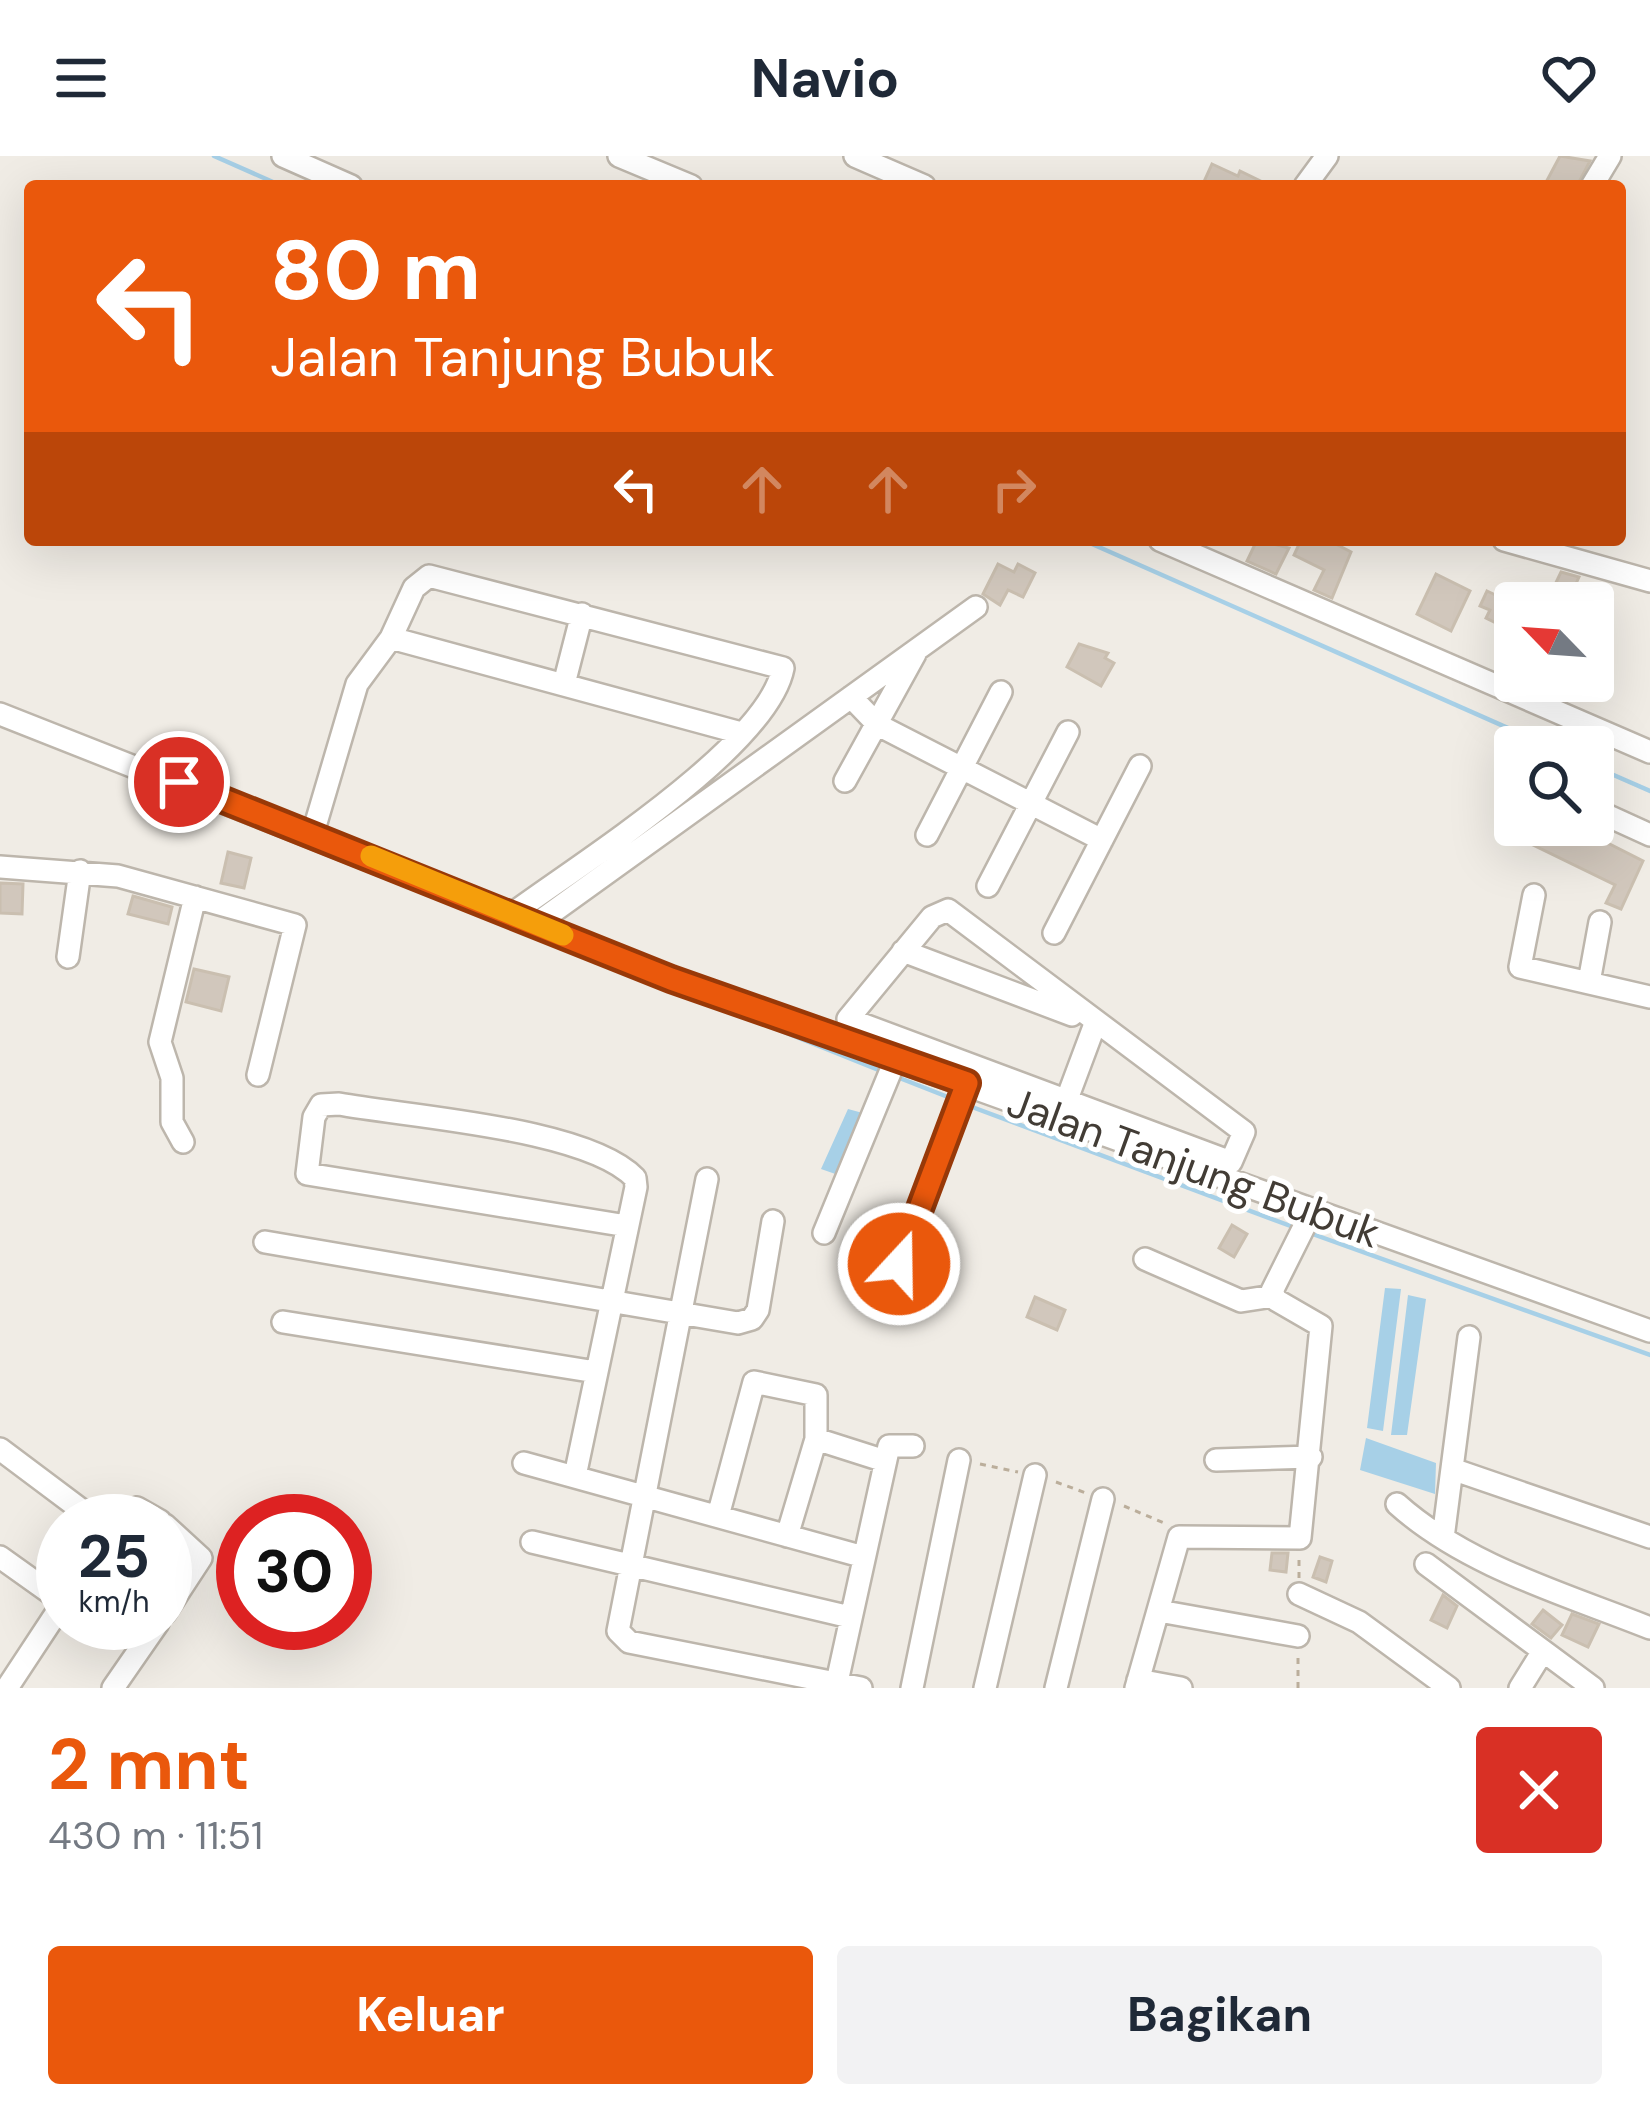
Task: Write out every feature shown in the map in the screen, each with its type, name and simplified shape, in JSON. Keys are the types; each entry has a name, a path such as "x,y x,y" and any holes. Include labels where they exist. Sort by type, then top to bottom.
{"street":[{"path":"283,156 337,180"},
{"path":"620,156 677,180"},
{"path":"855,156 910,180"},
{"path":"1174,546 1650,752"},
{"path":"1525,546 1650,581"},
{"path":"313,833 350,699 391,638 414,588 429,576 783,668 780,684 714,764 512,914"},
{"path":"536,924 976,607"},
{"path":"564,684 582,614"},
{"path":"391,638 742,734"},
{"path":"845,781 918,649"},
{"path":"927,836 1001,692"},
{"path":"851,697 878,725 1102,840"},
{"name":"Jalan Tanjung Bubuk","path":"0,714 894,1062 962,1097 1059,1104 1240,1171 1303,1229 1650,1331"},
{"path":"988,886 1068,732"},
{"path":"1054,933 1140,766"},
{"path":"1614,819 1650,835"},
{"path":"0,867 80,871 295,926 258,1075"},
{"path":"68,957 80,871"},
{"path":"1534,895 1517,965 1650,996"},
{"path":"183,1142 172,1122 172,1078 160,1042 195,897"},
{"path":"1095,1024 1059,1104 848,1019 937,912 954,912 1095,1024 1244,1132 1240,1171"},
{"path":"1589,982 1600,922"},
{"path":"903,951 1095,1024"},
{"path":"824,1233 894,1062"},
{"path":"899,1264 962,1097"},
{"path":"575,1476 627,1226 634,1178 586,1149 338,1104 321,1105 314,1117 307,1174 627,1226"},
{"path":"707,1179 618,1631 628,1642 860,1688"},
{"path":"265,1242 739,1323 752,1319 773,1221"},
{"path":"1273,1296 1274,1282 1303,1229"},
{"path":"1144,1259 1240,1300 1273,1296 1321,1326 1300,1538 1179,1537 1137,1684 1181,1688"},
{"path":"283,1322 596,1372"},
{"path":"1443,1538 1469,1337"},
{"path":"718,1516 754,1382 818,1397 816,1439 787,1535"},
{"path":"816,1439 885,1461"},
{"path":"837,1682 885,1461 893,1442 913,1446"},
{"path":"0,1449 60,1494"},
{"path":"1216,1460 1311,1457"},
{"path":"912,1688 959,1460"},
{"path":"524,1463 864,1557"},
{"path":"1452,1469 1650,1537"},
{"path":"985,1688 1035,1475"},
{"path":"1056,1688 1103,1499"},
{"path":"1397,1504 1443,1538 1650,1628"},
{"path":"532,1542 850,1617"},
{"path":"192,1545 201,1558 192,1572"},
{"path":"0,1557 36,1583"},
{"path":"1426,1564 1593,1688"},
{"path":"1299,1594 1359,1622 1449,1688"},
{"path":"1159,1611 1298,1636"},
{"path":"7,1688 36,1644"},
{"path":"113,1688 139,1650"},
{"path":"1520,1688 1543,1651"}],"path":[{"path":"959,1460 1035,1475"}],"water":[{"path":"848,1109 870,1115 844,1177 821,1169"},
{"path":"1385,1288 1401,1289 1383,1431 1367,1428"},
{"path":"1408,1295 1426,1299 1407,1435 1391,1435"},
{"path":"1366,1438 1436,1463 1435,1494 1360,1470"}],"building":[{"path":"1560,156 1590,161 1580,180 1547,180"},
{"path":"1212,164 1259,180 1205,180"},
{"path":"1254,546 1289,548 1276,574 1247,561"},
{"path":"1298,546 1340,546 1351,552 1332,598 1314,590 1324,570 1294,555"},
{"path":"998,564 1014,572 1018,564 1035,573 1023,597 1008,590 1000,605 983,594"},
{"path":"1561,572 1579,577 1577,582 1556,582"},
{"path":"1436,574 1470,591 1451,631 1417,614"},
{"path":"1487,591 1494,594 1494,622 1486,618 1490,610 1480,606"},
{"path":"1079,644 1108,653 1105,658 1114,663 1101,686 1067,667"},
{"path":"1535,846 1613,846 1643,861 1621,909 1606,903 1615,885"},
{"path":"228,852 251,858 244,888 221,883"},
{"path":"0,883 23,884 22,914 0,913"},
{"path":"133,896 172,907 168,924 128,914"},
{"path":"194,969 229,977 221,1011 186,1002"},
{"path":"1232,1225 1247,1234 1234,1257 1219,1248"},
{"path":"1035,1297 1065,1310 1057,1330 1027,1317"},
{"path":"1272,1553 1288,1553 1286,1572 1270,1570"},
{"path":"1320,1557 1332,1561 1326,1582 1313,1577"},
{"path":"1443,1595 1457,1606 1447,1628 1431,1620"},
{"path":"1543,1610 1562,1625 1551,1638 1532,1624"},
{"path":"1572,1614 1599,1624 1588,1647 1562,1635"}],"waterway":[{"path":"214,156 268,180"},
{"path":"1097,546 1504,726"},
{"path":"1614,775 1650,791"},
{"path":"747,1017 881,1071"},
{"path":"897,1077 953,1099"},
{"path":"964,1104 1296,1228"},
{"path":"1307,1232 1650,1355"}],"slow traffic":[{"path":"371,856 563,935"}],"route":[{"path":"179,782 671,979 967,1083 899,1264"}]}
